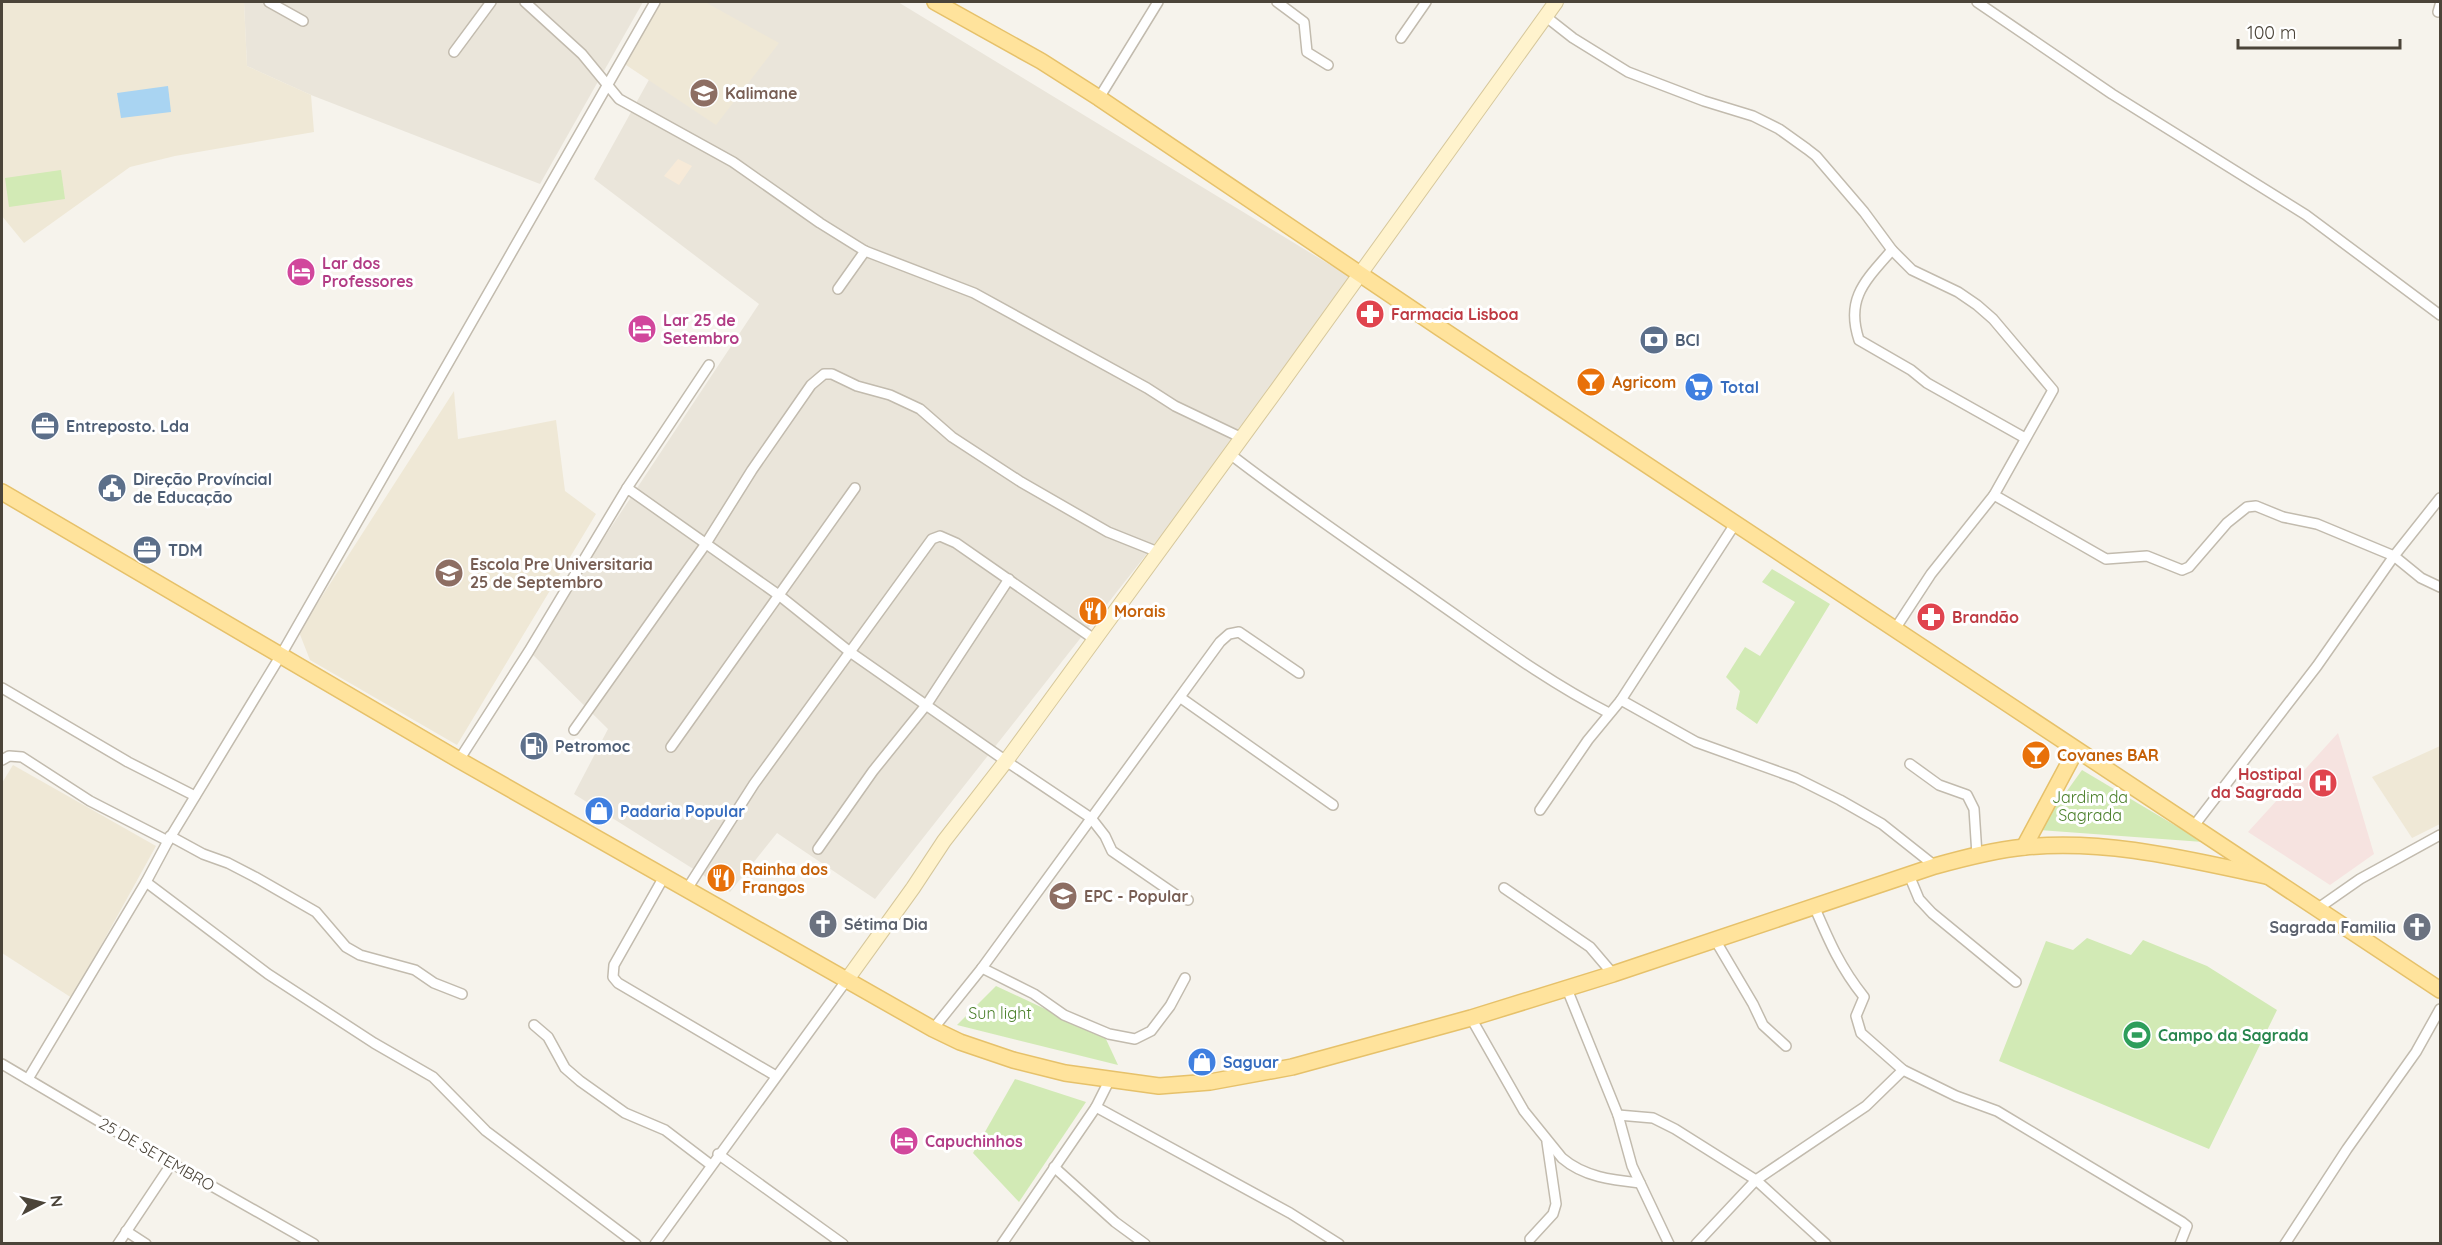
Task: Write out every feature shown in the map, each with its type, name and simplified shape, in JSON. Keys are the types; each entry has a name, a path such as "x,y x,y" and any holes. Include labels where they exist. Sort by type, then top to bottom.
{"main road":[{"path":"935,2 1041,61 1099,98 1735,524 2440,990"},
{"path":"2,492 459,760 933,1029 960,1042 1013,1060 1109,1081 1159,1086 1210,1082 1302,1064 1471,1018 1613,974 1714,938 1935,866 1977,855 2024,847 2105,846 2181,857 2266,876"},
{"path":"2024,847 2076,750"}],"street":[{"path":"269,2 303,21"},
{"path":"454,52 490,2"},
{"path":"525,2 582,54 619,99 733,162 819,223 864,250 974,293 1147,388 1166,401 1242,438"},
{"path":"28,1079 146,882 169,839 281,655 655,2"},
{"path":"1099,98 1158,2"},
{"path":"1277,2 1304,22 1307,52 1328,65"},
{"path":"1401,38 1426,2"},
{"path":"655,1244 718,1154 913,888 944,841 1006,761 1242,438 1556,2"},
{"path":"1977,2 2112,94 2306,215 2440,315"},
{"path":"1545,16 1573,38 1628,72 1704,101 1753,116 1779,129 1816,156 1864,212 1892,250 1912,270 1959,292 1993,319 2051,386 2051,393 1994,495 1931,574 1895,629"},
{"path":"838,289 864,250"},
{"path":"1892,250 1856,296 1853,311 1859,340 1911,370 1927,383 2025,438"},
{"path":"459,760 529,651 627,488 709,365"},
{"path":"574,730 705,545 752,470 811,385 824,374 831,374 857,386 890,395 920,409 952,437 1021,482 1108,532 1158,552"},
{"path":"1230,454 1290,501 1487,636 1576,696 1609,713"},
{"path":"627,488 780,596 850,652 1091,818 1105,836 1112,851 1176,895 1188,900"},
{"path":"671,747 855,488"},
{"path":"1994,495 2106,559 2147,556 2186,569 2227,523 2247,507 2256,506 2283,517 2317,524 2394,556 2421,578 2440,587"},
{"path":"2193,827 2318,666 2394,556 2440,498"},
{"path":"1540,810 1609,713 1621,700 1735,524"},
{"path":"687,889 754,784 932,539 940,536 956,543 1094,639"},
{"path":"818,849 873,771 927,704 1009,579"},
{"path":"933,1029 982,968 1220,642 1234,631 1244,635 1299,673"},
{"path":"2,688 128,762 195,796"},
{"path":"1181,698 1333,805"},
{"path":"1621,700 1696,742 1796,778 1840,800 1882,824 1935,866"},
{"path":"2,760 9,756 22,757 90,801 169,839 228,863 316,912 346,947 353,951 399,964 462,994"},
{"path":"1910,764 1939,784 1967,795 1974,809 1977,855"},
{"path":"2317,909 2360,879 2440,835"},
{"path":"1909,875 1920,899 1932,913 2016,982"},
{"path":"664,876 614,965 613,977 618,983 652,1004 776,1076"},
{"path":"146,882 268,974 374,1043 433,1077 486,1131 636,1244"},
{"path":"1504,888 1590,947 1613,974"},
{"path":"1814,906 1838,961 1864,998 1856,1016 1861,1033 1903,1070 1956,1096 1997,1111 2185,1224 2187,1230 2180,1244"},
{"path":"1714,938 1763,1025 1786,1046"},
{"path":"982,968 1034,994 1064,1015 1086,1025 1135,1039 1151,1031 1170,1006 1185,978"},
{"path":"1567,988 1618,1115 1632,1166 1669,1244"},
{"path":"2285,1244 2347,1149 2416,1052 2440,1009"},
{"path":"1471,1018 1524,1112 1569,1165 1594,1176 1640,1183"},
{"path":"534,1025 548,1037 565,1068 580,1081 625,1113 665,1130 711,1165"},
{"name":"25 DE SETEMBRO","path":"2,1064 314,1244"},
{"path":"1696,1244 1756,1180 1866,1106 1903,1070"},
{"path":"1002,1244 1096,1107 1109,1081"},
{"path":"1096,1107 1290,1213 1339,1244"},
{"path":"1618,1115 1653,1118 1662,1122 1756,1180 1826,1244"},
{"path":"1530,1239 1553,1214 1556,1204 1546,1140"},
{"path":"718,1154 831,1240 843,1244"},
{"path":"118,1244 172,1164"},
{"path":"1054,1167 1115,1222 1145,1244"},
{"path":"126,1231 146,1244"}],"shaded area":[{"path":"2,2 244,2 247,66 311,95 314,132 175,156 130,167 24,243 2,216"},
{"path":"244,2 643,2 540,184 311,95 247,66"},
{"name":"Kalimane","path":"662,2 705,2 779,43 716,125 620,61"},
{"path":"692,2 898,2 1360,283 875,899 777,833 730,892 574,794 608,729 529,651 759,304 594,179"},
{"path":"678,159 692,166 679,185 664,176"},
{"name":"Escola Pre Universitaria 25 de Septembro","path":"454,391 458,439 556,420 565,491 596,514 457,745 310,660 299,632"},
{"name":"Hostipal da Sagrada","path":"2338,733 2374,854 2330,885 2248,832"},
{"path":"2440,746 2440,824 2412,838 2372,777"},
{"path":"13,765 156,846 72,998 2,953 2,783"}],"green space":[{"path":"61,170 65,199 9,207 5,178"},
{"path":"1772,569 1830,604 1757,724 1736,709 1740,691 1726,677 1745,647 1760,656 1795,602 1762,582"},
{"name":"Jardim da Sagrada","path":"2082,770 2203,842 2039,830"},
{"name":"Campo da Sagrada","path":"2087,938 2131,955 2143,940 2207,966 2277,1010 2209,1149 1999,1061 2046,941 2073,950"},
{"name":"Sun light","path":"996,986 1105,1037 1118,1065 957,1025"},
{"path":"1015,1079 1086,1102 1019,1202 973,1153"}],"water":[{"path":"168,86 171,112 121,118 117,93"}],"place":[{"name":"Kalimane","path":"704,93"},
{"name":"Lar dos Professores","path":"301,272"},
{"name":"Farmacia Lisboa","path":"1370,314"},
{"name":"Lar 25 de Setembro","path":"642,329"},
{"name":"BCI","path":"1654,340"},
{"name":"Agricom","path":"1591,382"},
{"name":"Total","path":"1699,387"},
{"name":"Entreposto. Lda","path":"45,426"},
{"name":"Direção Províncial de Educação","path":"112,488"},
{"name":"TDM","path":"147,550"},
{"name":"Escola Pre Universitaria 25 de Septembro","path":"449,573"},
{"name":"Morais","path":"1093,611"},
{"name":"Brandão","path":"1931,617"},
{"name":"Petromoc","path":"534,746"},
{"name":"Covanes BAR","path":"2036,755"},
{"name":"Hostipal da Sagrada","path":"2323,783"},
{"name":"Padaria Popular","path":"599,811"},
{"name":"Rainha dos Frangos","path":"721,878"},
{"name":"EPC - Popular","path":"1063,896"},
{"name":"Sétima Dia","path":"823,924"},
{"name":"Sagrada Familia","path":"2417,927"},
{"name":"Campo da Sagrada","path":"2137,1035"},
{"name":"Saguar","path":"1202,1062"},
{"name":"Capuchinhos","path":"904,1141"}]}
